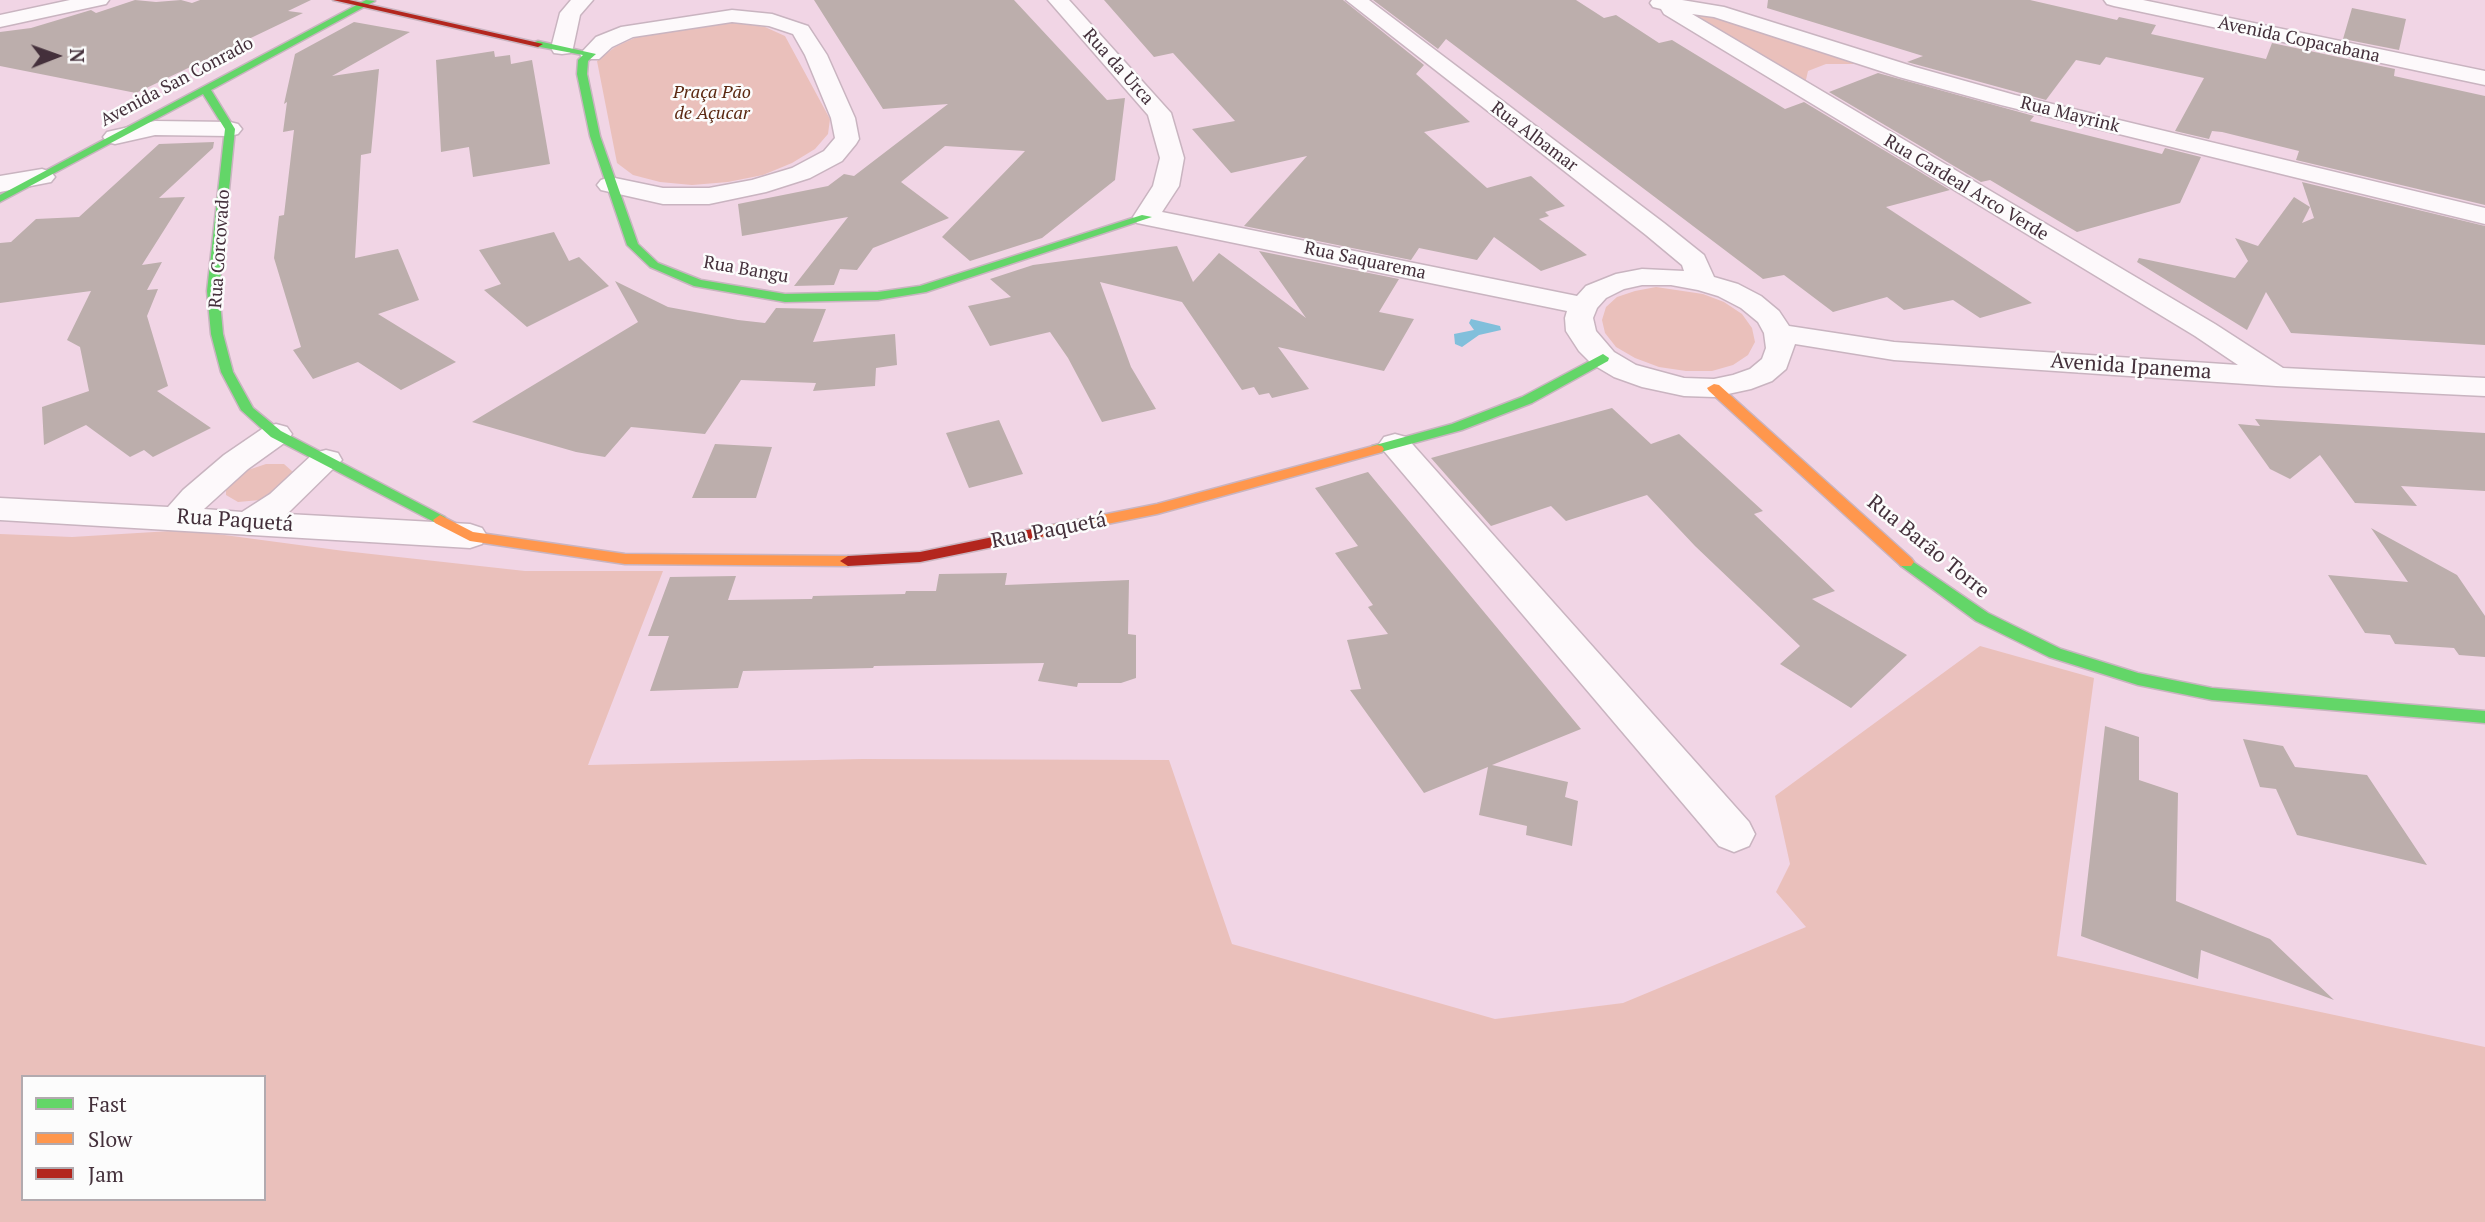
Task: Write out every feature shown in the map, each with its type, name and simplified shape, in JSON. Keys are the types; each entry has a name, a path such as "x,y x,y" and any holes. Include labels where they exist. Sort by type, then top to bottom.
{"street":[{"path":"0,21 99,0"},
{"path":"337,0 368,3 474,32 590,54 604,42 628,31 732,16 772,20 801,30 816,55 839,108 847,139 833,156 801,173 757,187 709,196 663,196 610,185"},
{"path":"562,48 570,13 583,0"},
{"name":"Rua da Urca","path":"1058,0 1159,113 1172,158 1166,186 1146,217"},
{"name":"Rua Albamar","path":"1356,0 1655,229 1694,261 1702,282"},
{"name":"Avenida Copacabana","path":"2114,0 2485,78"},
{"name":"Rua Mayrink","path":"1658,1 1717,11 1894,68 2009,100 2485,216"},
{"name":"Rua Cardeal Arco Verde","path":"1658,1 2205,330 2276,377"},
{"name":"Avenida San Conrado","path":"0,199 368,3"},
{"name":"Rua Bangu","path":"590,54 583,60 582,74 610,185 621,205 633,244 654,265 698,283 785,298 878,296 922,289 1146,217"},
{"path":"1814,97 1815,76 1827,69 1894,68"},
{"path":"205,89 230,129"},
{"path":"115,137 155,128 230,129"},
{"name":"Rua Corcovado","path":"230,129 213,290 217,334 227,372 248,410 276,434"},
{"path":"0,184 41,177"},
{"name":"Rua Saquarema","path":"1146,217 1583,306"},
{"path":"1642,277 1671,277 1702,282 1728,290 1751,302 1769,317 1779,333 1781,348 1775,363 1761,375 1740,383 1714,388 1684,387 1653,381 1625,371 1603,358 1589,345 1581,331 1583,306 1596,292 1616,282 1642,277"},
{"name":"Avenida Ipanema","path":"1779,333 1894,351 2276,377 2485,387"},
{"name":"Rua Paquetá","path":"0,509 179,517 470,536 625,559 842,561 920,557 1157,509 1457,427 1527,400 1603,358"},
{"name":"Rua Barão Torre","path":"1714,388 1902,559 1982,617 2055,653 2138,679 2213,694 2485,717"},
{"path":"179,517 195,498 236,462 276,434"},
{"name":"Rua Paquetá","path":"276,434 470,536"},
{"path":"1395,444 1734,834"},
{"path":"250,522 282,502 326,460"}],"green space":[{"path":"1682,8 1860,64 1826,64 1808,71 1805,84"},
{"name":"Praça Pão de Açucar","path":"706,23 738,23 765,27 785,36 830,119 828,134 815,149 792,163 763,175 692,185 660,182 633,175 617,163 597,61 615,47 641,35"},
{"path":"1656,287 1703,294 1724,302 1742,314 1752,328 1755,342 1748,355 1733,365 1712,371 1686,371 1659,367 1616,347 1605,333 1602,320 1606,307 1617,297"},
{"path":"266,464 284,464 293,472 292,477 271,496 260,500 238,502 226,495 226,489 245,471"},
{"path":"187,530 525,571 663,571 588,765 862,759 1169,760 1232,944 1495,1019 1623,1003 1806,927 1776,892 1790,864 1775,796 1980,646 2094,678 2057,956 2485,1047 2485,1222 0,1222 0,534 72,537"}],"water":[{"path":"1471,319 1500,326 1501,330 1479,335 1462,347 1455,344 1454,334 1474,330 1469,323"}],"building":[{"path":"135,0 181,0 192,3 200,0 311,0 288,11 303,13 136,93 0,66 0,32 31,28 91,10 96,13"},
{"path":"814,0 1014,0 1107,100 1125,98 1115,180 1042,238 970,261 942,237 1025,151 945,146 901,182 949,218 873,248 857,270 840,269 834,285 794,286 848,217 742,236 738,204 828,186 844,174 854,176 948,104 883,109"},
{"path":"1104,0 1343,0 1424,65 1416,74 1470,122 1424,132 1487,188 1531,176 1565,206 1545,212 1549,216 1539,219 1587,255 1541,271 1494,237 1477,260 1419,248 1411,260 1244,226 1307,156 1231,173 1192,129 1235,121 1173,53 1154,57"},
{"path":"1373,0 1576,0 1604,18 1616,15 1659,43 1672,40 1785,109 1804,102 1950,190 1886,207 2032,303 1980,318 1953,300 1904,310 1887,297 1833,312 1784,275 1763,279 1446,39 1438,49"},
{"path":"1768,0 2030,0 2117,20 2119,17 2156,25 2151,34 2266,59 2272,43 2395,69 2394,76 2485,96 2485,205 2296,160 2299,151 2222,132 2212,131 2209,139 2175,131 2204,78 2106,57 2100,65 2076,60 2046,100 1907,62 1923,56 1767,8"},
{"path":"2352,8 2406,19 2399,50 2343,39"},
{"path":"354,22 410,32 332,76 379,69 371,153 361,155 355,258 398,249 419,300 378,314 456,362 401,390 358,362 313,379 293,350 301,347 274,258 279,216 284,215 294,130 283,132 287,102 284,104 295,54"},
{"path":"494,51 495,57 510,55 511,64 532,60 550,164 473,177 469,147 441,152 436,60"},
{"path":"1878,73 2034,116 2030,121 2162,154 2165,148 2201,157 2180,203 2077,232 1990,180 1981,182 1829,92"},
{"path":"214,142 213,148 159,198 185,197 142,265 162,262 147,290 158,289 147,316 168,386 157,391 211,428 153,457 144,450 130,457 86,425 44,445 42,407 89,391 80,347 67,340 91,291 0,303 0,243 11,242 36,219 79,217 159,144"},
{"path":"2302,182 2485,226 2485,345 2291,333 2266,292 2247,330 2137,262 2139,258 2235,278 2248,261 2235,238 2258,246 2294,197 2310,207 2302,223 2314,218"},
{"path":"554,232 569,261 579,257 609,286 527,327 484,290 501,284 479,250"},
{"path":"1177,246 1193,282 1219,253 1306,318 1259,251 1399,279 1379,312 1414,319 1384,371 1278,347 1309,389 1272,398 1269,393 1259,395 1254,387 1242,390 1182,302 1100,282 1131,367 1156,409 1102,422 1068,358 1050,332 990,346 968,306 1011,297 990,279 1033,265"},
{"path":"615,281 668,307 738,320 765,323 776,308 826,309 813,342 895,334 897,365 876,368 875,386 813,391 816,383 741,380 705,434 631,427 605,457 576,452 472,422 638,322"},
{"path":"1612,408 1651,444 1679,434 1763,511 1754,514 1835,591 1812,599 1907,655 1851,708 1780,664 1800,646 1695,546 1647,495 1566,521 1551,506 1491,526 1431,458"},
{"path":"2255,419 2485,433 2485,491 2401,486 2417,506 2355,503 2320,455 2290,479 2270,469 2238,424 2260,426"},
{"path":"999,420 1023,474 969,488 946,433"},
{"path":"715,444 772,447 756,498 692,498"},
{"path":"1368,472 1581,729 1492,765 1568,782 1565,797 1578,801 1572,846 1526,835 1527,826 1479,815 1488,767 1424,793 1350,690 1361,689 1347,640 1388,634 1368,607 1373,605 1335,553 1358,546 1315,488"},
{"path":"2371,528 2457,575 2485,616 2485,657 2459,655 2454,648 2395,644 2390,635 2365,633 2328,575 2408,582"},
{"path":"1007,573 1005,585 1129,580 1128,634 1136,635 1136,678 1121,683 1078,683 1077,687 1038,681 1044,663 874,666 743,671 738,688 650,691 669,636 648,636 670,577 736,576 728,600 812,599 813,596 936,591 939,574"},
{"path":"2105,726 2139,737 2139,780 2178,793 2176,901 2270,939 2334,1000 2201,950 2198,979 2081,936"},
{"path":"2243,739 2283,746 2295,767 2367,775 2427,865 2297,835 2276,789 2260,787"}],"traffic: fast":[{"path":"0,199 371,1"},
{"path":"538,44 591,54 583,60 582,74 595,136 633,245 654,265 698,283 785,298 878,296 922,289 1146,217"},
{"path":"205,89 230,129 213,291 217,334 227,372 248,410 276,434 440,520"},
{"path":"1377,449 1457,427 1527,400 1603,358"},
{"path":"1906,562 1982,617 2055,653 2138,679 2212,694 2485,717"}],"traffic: slow":[{"path":"1714,388 1906,562"},
{"path":"1037,533 1157,509 1377,449"},
{"path":"440,520 470,536 625,559 848,561"}],"traffic: jam":[{"path":"337,0 538,44"},
{"path":"848,561 920,557 1037,533"}]}
